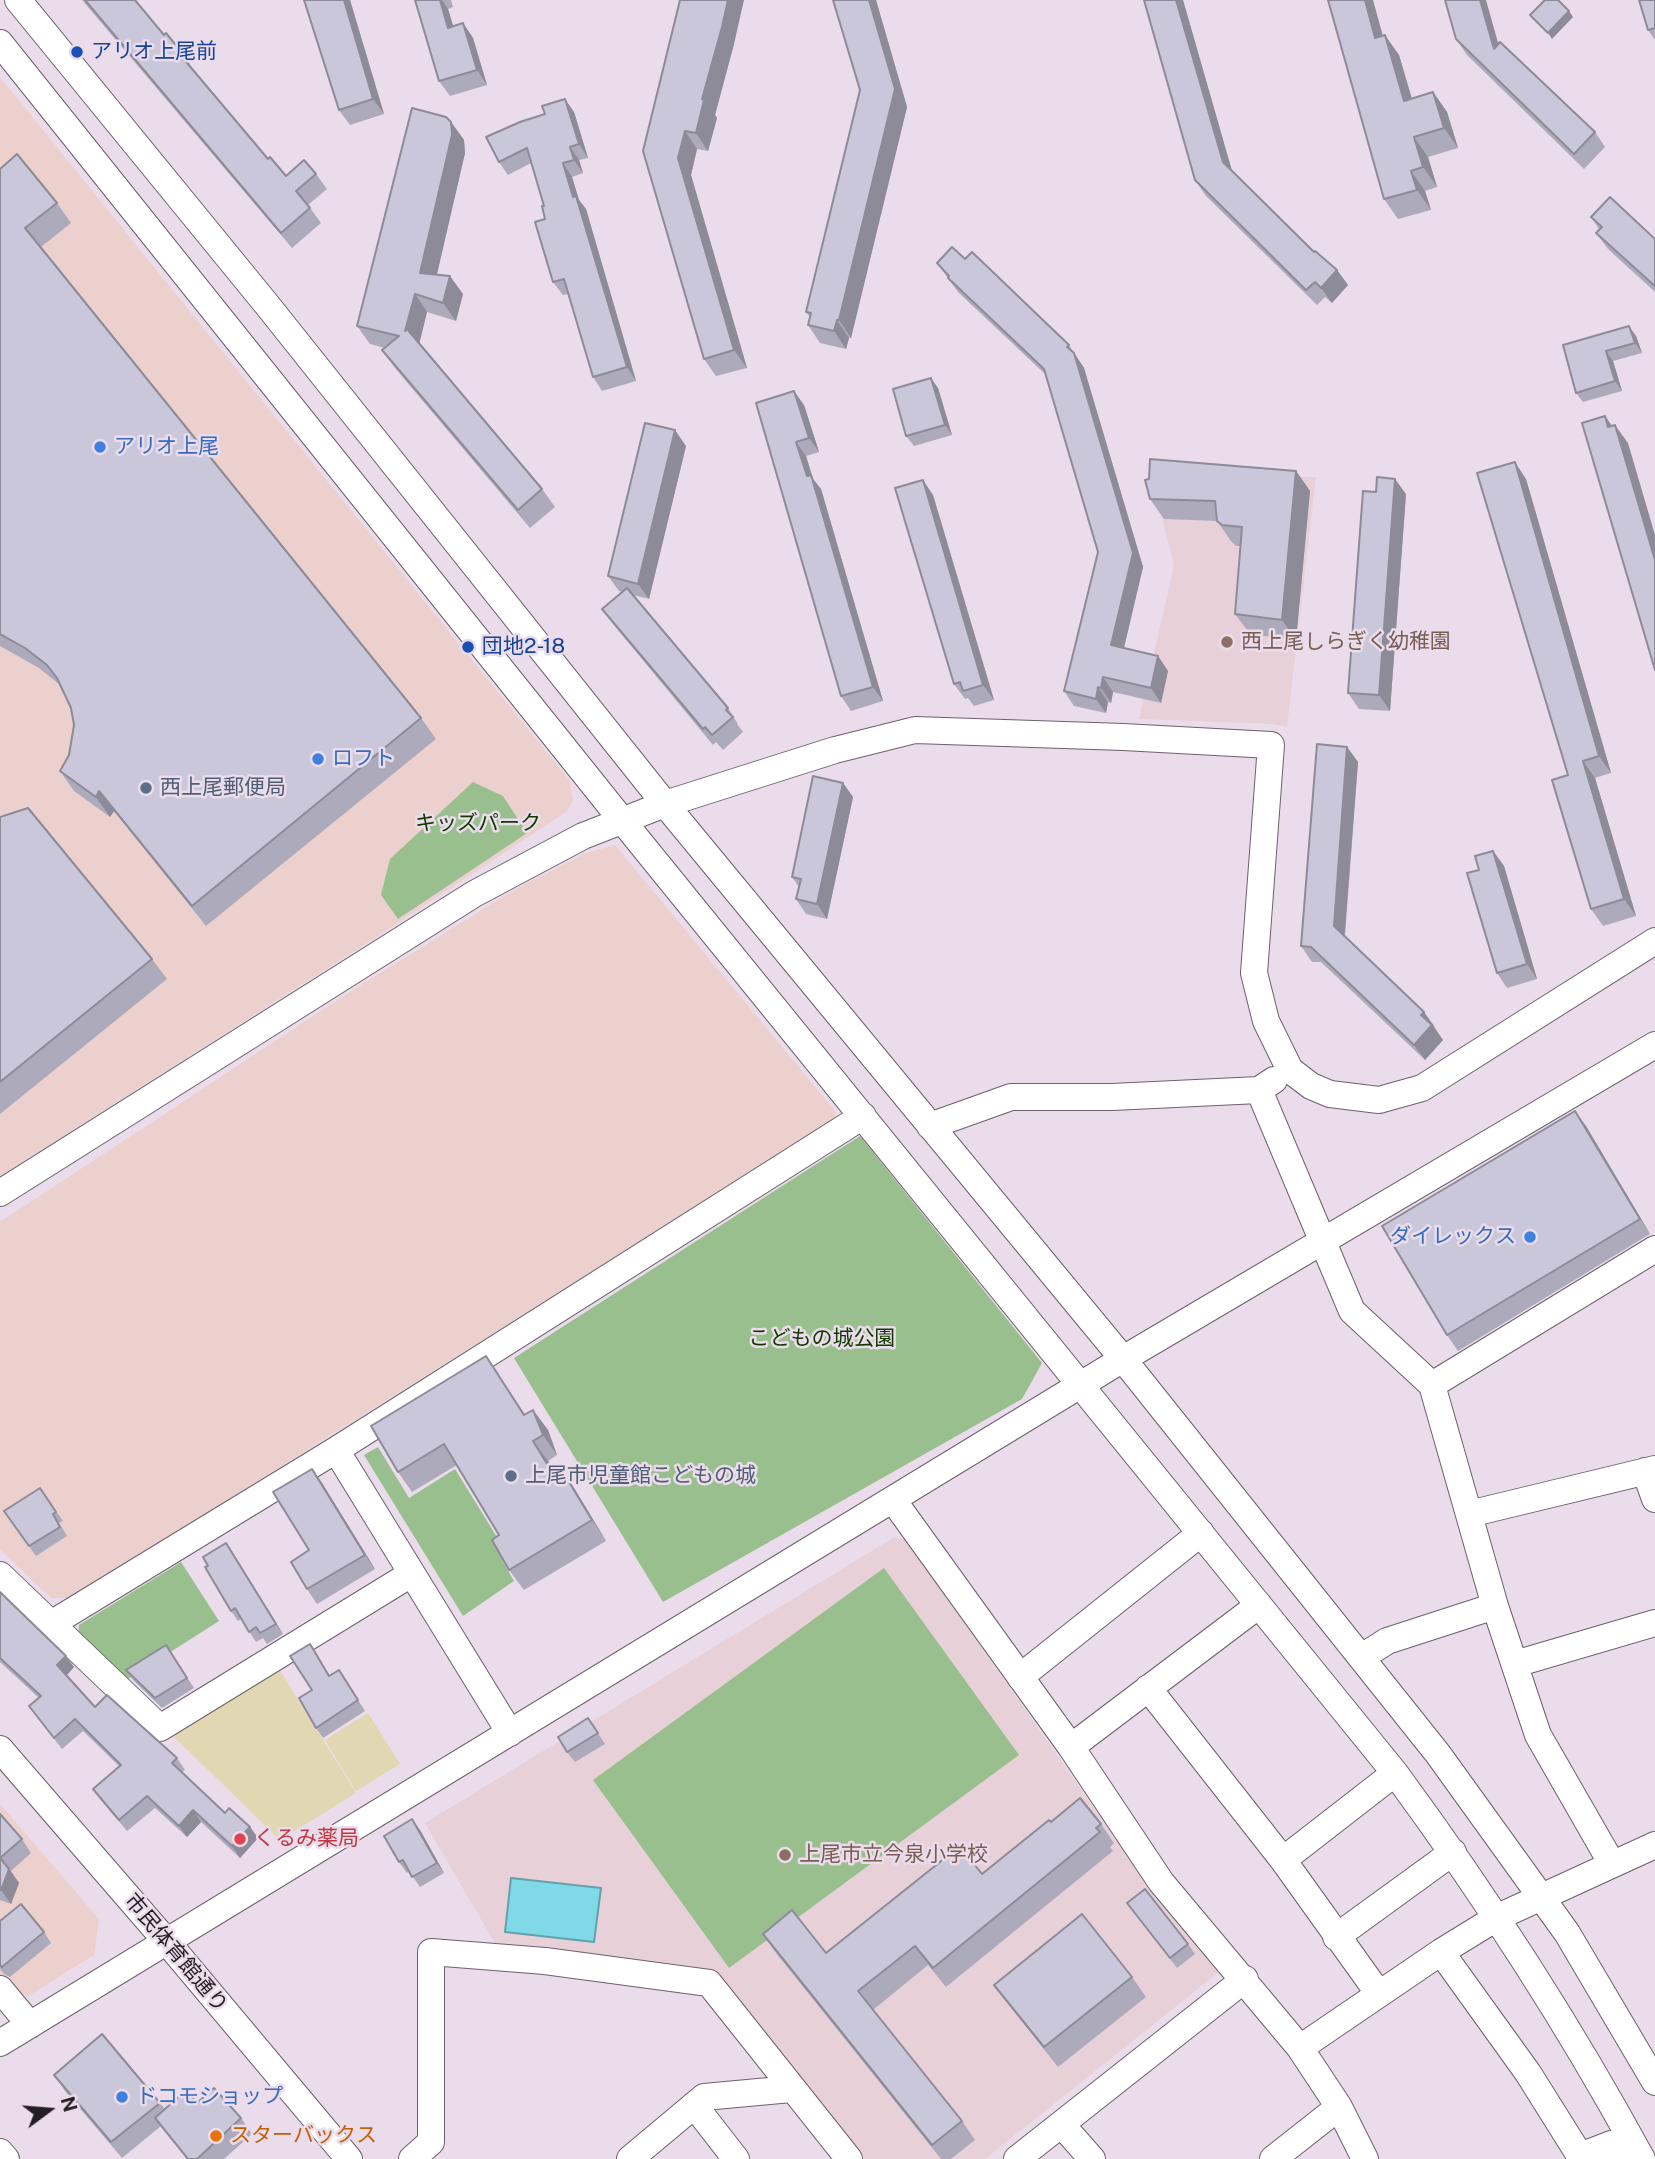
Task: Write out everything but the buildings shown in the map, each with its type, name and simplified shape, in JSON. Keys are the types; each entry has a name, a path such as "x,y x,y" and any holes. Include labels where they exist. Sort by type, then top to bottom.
{"street":[{"path":"18,0 277,317 664,804 1123,1359 1362,1657 1438,1754 1567,1933 1655,2082"},
{"path":"0,43 621,819 1395,1773 1498,1917 1564,2022 1642,2159"},
{"path":"0,1193 474,894 536,859 621,819 664,804 835,750 915,730 1271,745 1254,973 1266,1021 1290,1070 1311,1086 1330,1094 1379,1100 1422,1088 1655,941"},
{"path":"0,2043 1123,1359 1655,1045"},
{"path":"930,1126 1011,1097 1112,1097 1259,1090 1290,1070"},
{"path":"1259,1090 1352,1311 1432,1385 1495,1606 1538,1735 1612,1864"},
{"path":"51,1624 336,1450 863,1116"},
{"path":"1432,1385 1655,1249"},
{"path":"336,1450 510,1733"},
{"path":"1469,1514 1650,1470 1655,1499"},
{"path":"893,1500 1071,1747 1161,1882 1245,1979 1300,2048 1339,2107 1365,2159"},
{"path":"1020,1677 1201,1533"},
{"path":"0,1575 160,1728 411,1574"},
{"path":"1071,1747 1259,1605"},
{"path":"1362,1657 1387,1641 1495,1606"},
{"path":"1515,1664 1655,1623"},
{"path":"1148,1688 1283,1860 1336,1937 1380,1994"},
{"name":"市民体育館通り","path":"0,1749 167,1941 349,2159"},
{"path":"1283,1860 1395,1773"},
{"path":"1300,2048 1441,1952 1498,1917 1655,1845"},
{"path":"1336,1937 1454,1852"},
{"path":"412,2159 431,2142 430,1952 545,1961 709,1983 849,2159"},
{"path":"1441,1952 1528,2073 1580,2156 1611,2144 1618,2159"},
{"path":"1017,2159 1245,1979"},
{"path":"0,1989 30,2025"},
{"path":"631,2159 704,2097 791,2089"},
{"path":"694,2105 736,2159"},
{"path":"1273,2159 1339,2107"},
{"path":"1062,2125 1092,2159"},
{"path":"0,2151 6,2159"}],"shaded area":[{"path":"0,77 570,781 573,801 566,812 375,938 0,1176"},
{"name":"西上尾しらぎく幼稚園","path":"1151,475 1316,477 1287,727 1273,724 1139,719 1174,565"},
{"path":"615,845 835,1111 836,1118 71,1598 51,1598 0,1549 0,1222 353,990 514,890 586,853"},
{"name":"上尾市立今泉小学校","path":"893,1538 905,1539 1149,1886 1219,1972 985,2159 864,2159 714,1973 497,1947 425,1823"},
{"path":"0,1804 99,1919 94,1955 28,1996 16,1993 0,1974"}],"green space":[{"name":"キッズパーク","path":"473,782 503,796 527,833 398,919 381,895 390,859"},
{"name":"こどもの城公園","path":"860,1136 1042,1363 1022,1399 663,1602 514,1358"},
{"path":"378,1447 409,1498 455,1469 508,1555 502,1560 514,1581 463,1616 364,1455"},
{"path":"181,1562 219,1621 125,1681 78,1637 79,1625"},
{"path":"884,1568 1019,1755 729,1968 593,1780"}],"sand":[{"path":"278,1667 356,1793 280,1840 170,1733"},
{"path":"368,1713 400,1764 356,1791 325,1740"}],"water":[{"path":"511,1878 601,1888 594,1942 505,1932"}],"place":[{"name":"アリオ上尾前","path":"77,52"},
{"name":"アリオ上尾","path":"100,447"},
{"name":"西上尾しらぎく幼稚園","path":"1227,642"},
{"name":"団地2-18","path":"468,647"},
{"name":"ロフト","path":"318,759"},
{"name":"西上尾郵便局","path":"146,788"},
{"name":"ダイレックス","path":"1530,1237"},
{"name":"上尾市児童館こどもの城","path":"511,1476"},
{"name":"くるみ薬局","path":"240,1839"},
{"name":"上尾市立今泉小学校","path":"785,1855"},
{"name":"ドコモショップ","path":"122,2097"},
{"name":"スターバックス","path":"216,2136"}]}
